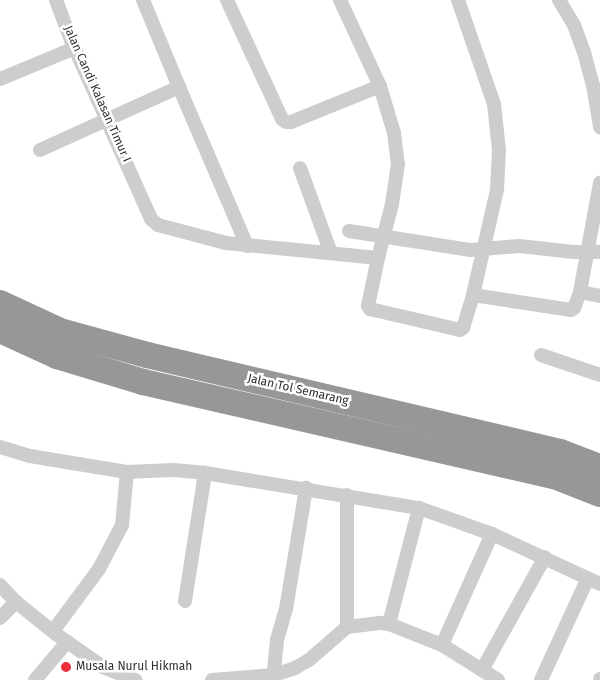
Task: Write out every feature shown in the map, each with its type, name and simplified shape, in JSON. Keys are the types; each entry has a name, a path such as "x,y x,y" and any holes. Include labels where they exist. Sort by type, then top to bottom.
{"highway":[{"name":"Jalan Tol Semarang","path":"0,303 69,334 147,355 560,452 600,467"},
{"path":"0,330 57,356 143,382 554,476 600,494"}],"street":[{"name":"Jalan Candi Kalasan Timur I","path":"56,0 75,48 139,188 151,219 158,225 226,243 378,258"},
{"path":"143,0 247,246"},
{"path":"227,0 282,119 286,122 291,122 380,86"},
{"path":"340,0 380,86 394,133 398,164 368,306 370,309 460,330 463,328 473,295 484,249 496,190 499,150 494,104 458,0"},
{"path":"559,0 574,25 584,52 593,85 600,126"},
{"path":"0,79 75,48"},
{"path":"40,150 179,87"},
{"path":"300,168 331,253"},
{"path":"473,295 571,310 574,308 594,252 600,183"},
{"path":"348,231 384,235 470,250 519,246 594,252"},
{"path":"580,292 600,296"},
{"path":"541,355 600,375"},
{"path":"0,447 38,457 127,472 173,470 205,473 347,495 419,508 492,534 594,581 542,680"},
{"path":"53,631 99,569 122,525 127,472"},
{"path":"185,601 205,473"},
{"path":"274,677 277,640 286,609 306,488"},
{"path":"347,495 347,627"},
{"path":"389,624 419,508"},
{"path":"442,645 492,534"},
{"path":"482,670 545,557"},
{"path":"0,586 16,602 103,667 136,680"},
{"path":"0,618 16,602"},
{"path":"212,680 274,677 296,668 309,660 347,627 389,624 442,645 498,680"},
{"path":"35,680 68,642"}],"place":[{"name":"Musala Nurul Hikmah","path":"66,667"}]}
